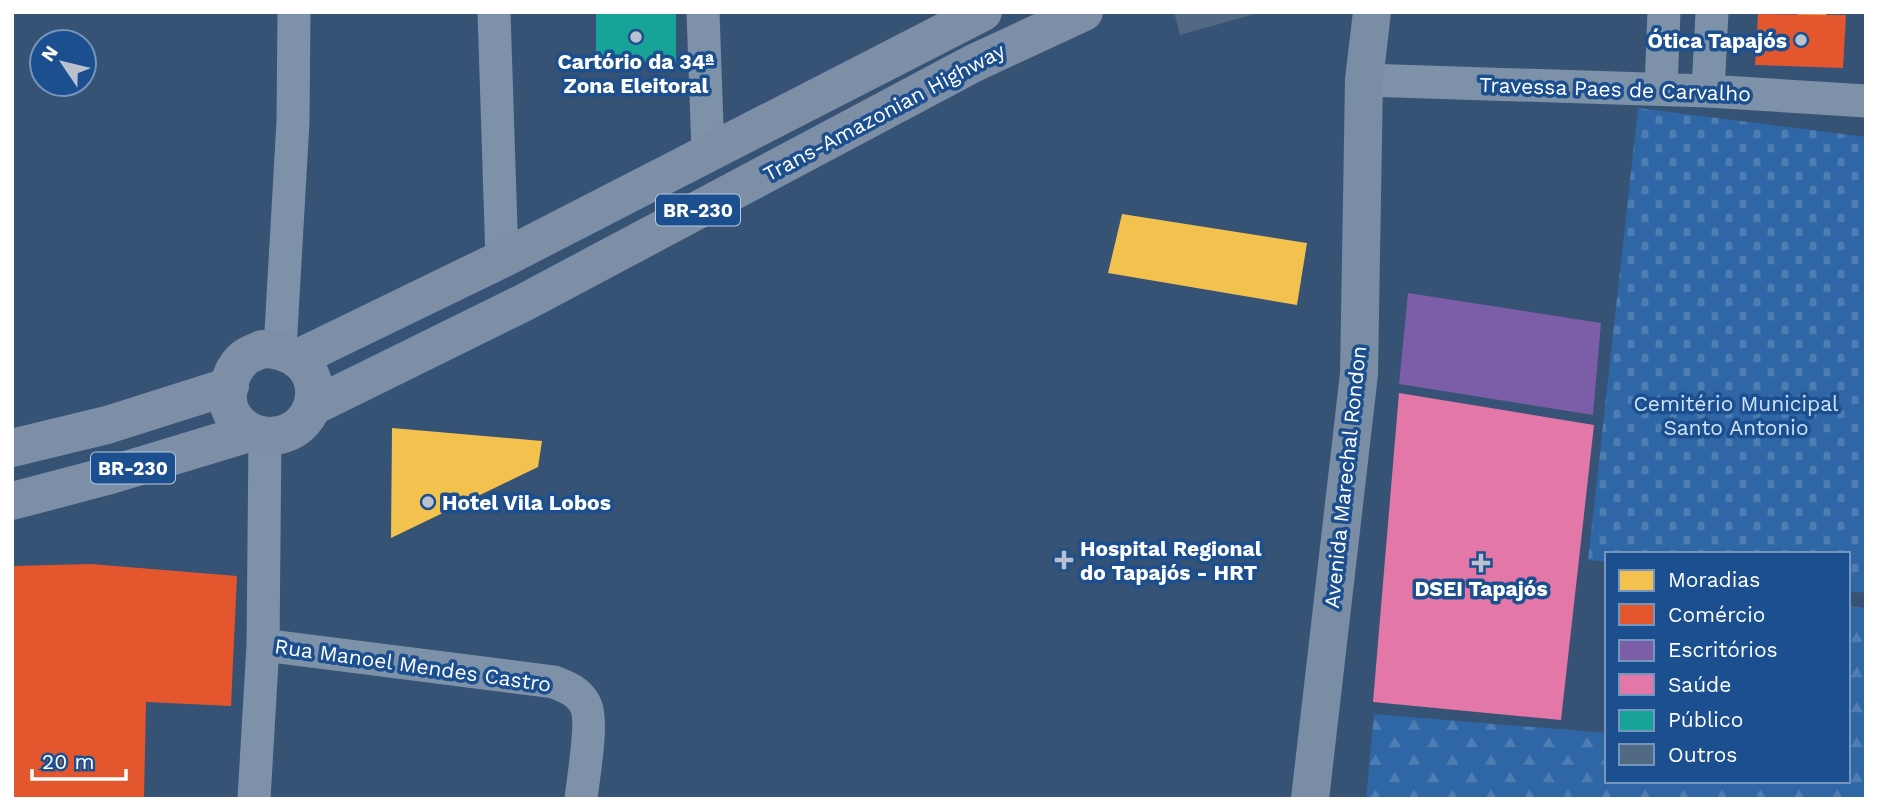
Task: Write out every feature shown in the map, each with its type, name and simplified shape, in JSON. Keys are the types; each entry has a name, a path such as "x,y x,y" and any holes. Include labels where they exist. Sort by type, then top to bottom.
{"main road":[{"name":"Trans-Amazonian Highway","path":"312,407 525,302 974,63 1084,12"},
{"name":"Trans-Amazonian Highway","path":"289,353 502,259 971,15"},
{"name":"BR-230","path":"12,448 107,425 230,386 233,369 246,356 262,349 289,353"},
{"path":"289,353 307,368 313,380 312,407"},
{"path":"230,386 227,400 232,414 240,425 258,434"},
{"name":"BR-230","path":"12,501 258,434 279,435 293,430 304,420 312,407"}],"street":[{"path":"289,353 294,12"},
{"path":"494,12 502,259"},
{"path":"703,12 708,152"},
{"name":"Avenida Marechal Rondon","path":"1345,12 1364,75"},
{"name":"Avenida Marechal Rondon","path":"1310,799 1359,374 1364,75 1371,12"},
{"path":"1661,89 1664,12"},
{"path":"1708,91 1712,12"},
{"name":"Travessa Paes de Carvalho","path":"1364,75 1708,91 1866,102"},
{"path":"254,799 263,645 258,434"},
{"name":"Rua Manoel Mendes Castro","path":"263,645 554,682 574,690 587,706 588,730 581,799"}],"green space":[{"name":"Cemitério Municipal Santo Antonio","path":"1638,108 1866,137 1866,593 1850,591 1850,552 1605,552 1605,562 1588,560"},
{"path":"1850,606 1866,608 1866,799 1366,799 1374,714 1605,733 1605,783 1850,783"}],"building: Moradias":[{"path":"1798,12 1827,12 1826,15 1798,15"},
{"path":"1122,214 1307,243 1297,305 1108,273"},
{"name":"Hotel Vila Lobos","path":"392,428 542,441 538,467 391,538"}],"building: Comércio":[{"name":"Ótica Tapajós","path":"1758,14 1846,15 1843,68 1755,65"},
{"path":"91,564 237,576 231,706 146,702 144,799 12,799 12,566"}],"building: Escritórios":[{"path":"1408,293 1601,323 1593,415 1399,384"}],"building: Saúde":[{"name":"DSEI Tapajós","path":"1399,393 1594,425 1561,720 1373,702"}],"building: Público":[{"name":"Cartório da 34ª Zona Eleitoral","path":"596,12 676,12 676,62 596,63"}],"building: Outros":[{"path":"1174,12 1258,12 1258,13 1180,35"}],"place":[{"name":"Cartório da 34ª Zona Eleitoral","path":"636,37"},
{"name":"Ótica Tapajós","path":"1801,40"},
{"name":"Hotel Vila Lobos","path":"428,502"},
{"name":"Hospital Regional do Tapajós - HRT","path":"1064,560"},
{"name":"DSEI Tapajós","path":"1481,563"}]}
